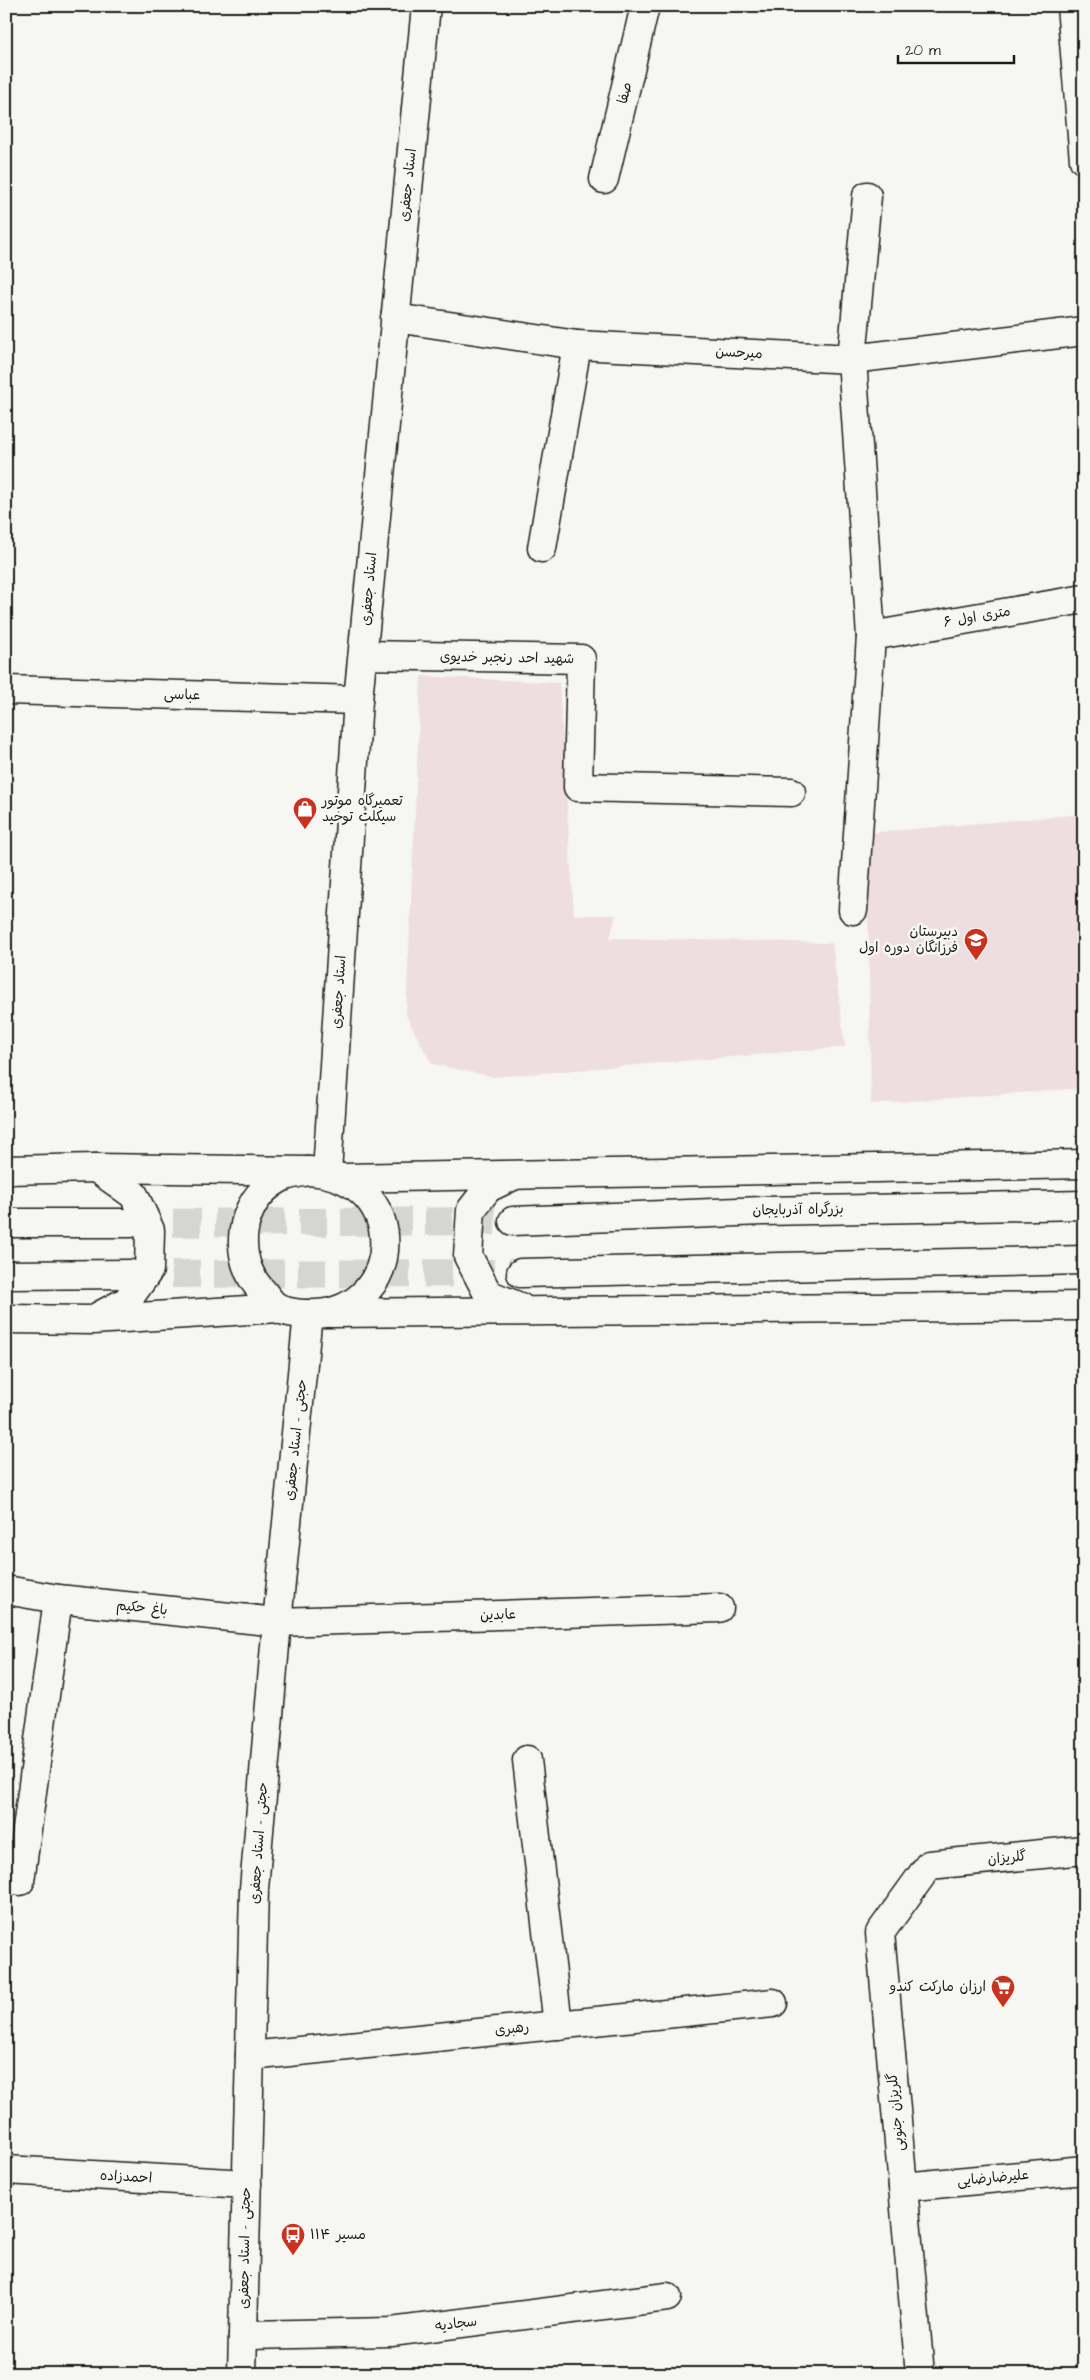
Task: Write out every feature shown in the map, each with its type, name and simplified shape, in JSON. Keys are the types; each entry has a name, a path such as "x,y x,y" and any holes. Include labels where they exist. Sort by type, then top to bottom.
{"main road":[{"name":"استاد جعفری","path":"326,1173 358,700 426,6"},
{"name":"صفا","path":"604,179 645,6"},
{"path":"1070,6 1084,160"},
{"path":"853,910 871,636 852,359 867,196"},
{"name":"میرحسن","path":"395,318 576,345 852,359 1084,331"},
{"path":"542,548 576,345"},
{"name":"۶ متری اول","path":"871,636 1084,599"},
{"name":"شهید احد رنجبر خدیوی","path":"363,655 581,659 578,787 791,792"},
{"name":"عباسی","path":"6,690 358,700"},
{"path":"6,1170 96,1168 326,1173 517,1174 1084,1164"},
{"path":"93,1320 127,1301 149,1270 150,1230 134,1195 96,1168"},
{"path":"279,1308 256,1286 243,1258 243,1227 256,1199 279,1179 326,1173 362,1190 376,1207 384,1228 385,1250 379,1271 367,1290 350,1304 319,1314"},
{"path":"517,1174 488,1188 471,1210 468,1256 488,1294 530,1311"},
{"name":"بزرگراه آذربایجان","path":"513,1221 763,1211 1084,1205"},
{"path":"6,1223 131,1223"},
{"path":"521,1273 1084,1260"},
{"path":"6,1275 130,1274"},
{"path":"6,1320 93,1320 279,1308 319,1314 1084,1306"},
{"name":"حجتی - استاد جعفری","path":"242,2374 254,1889 277,1622 319,1314"},
{"name":"باغ حکیم","path":"6,1590 58,1599 277,1622"},
{"path":"20,1881 58,1599"},
{"name":"عابدین","path":"277,1622 719,1608"},
{"path":"527,1760 558,2024"},
{"name":"گلریزان","path":"929,1865 1084,1850"},
{"name":"گلریزان جنوبی","path":"920,2374 880,1933 929,1865"},
{"name":"رهبری","path":"250,2056 773,2003"},
{"name":"احمدزاده","path":"6,2170 247,2184"},
{"name":"علیرضارضایی","path":"903,2187 1084,2170"},
{"name":"سجادیه","path":"243,2336 391,2332 667,2297"}],"shaded area":[{"path":"421,676 559,683 574,915 616,915 610,938 832,943 845,1047 494,1077 432,1064 406,1015"},
{"name":"دبیرستان فرزانگان دوره اول","path":"1084,814 1084,1088 871,1104 867,833"}],"tunnel":[{"path":"131,1223 513,1221"},
{"path":"130,1274 521,1273"}],"place":[{"name":"تعمیرگاه موتور سیکلت توحید","path":"305,830"},
{"name":"دبیرستان فرزانگان دوره اول","path":"976,961"},
{"name":"ارزان مارکت کندو","path":"1003,2008"},
{"name":"مسیر ۱۱۴","path":"293,2256"}]}
